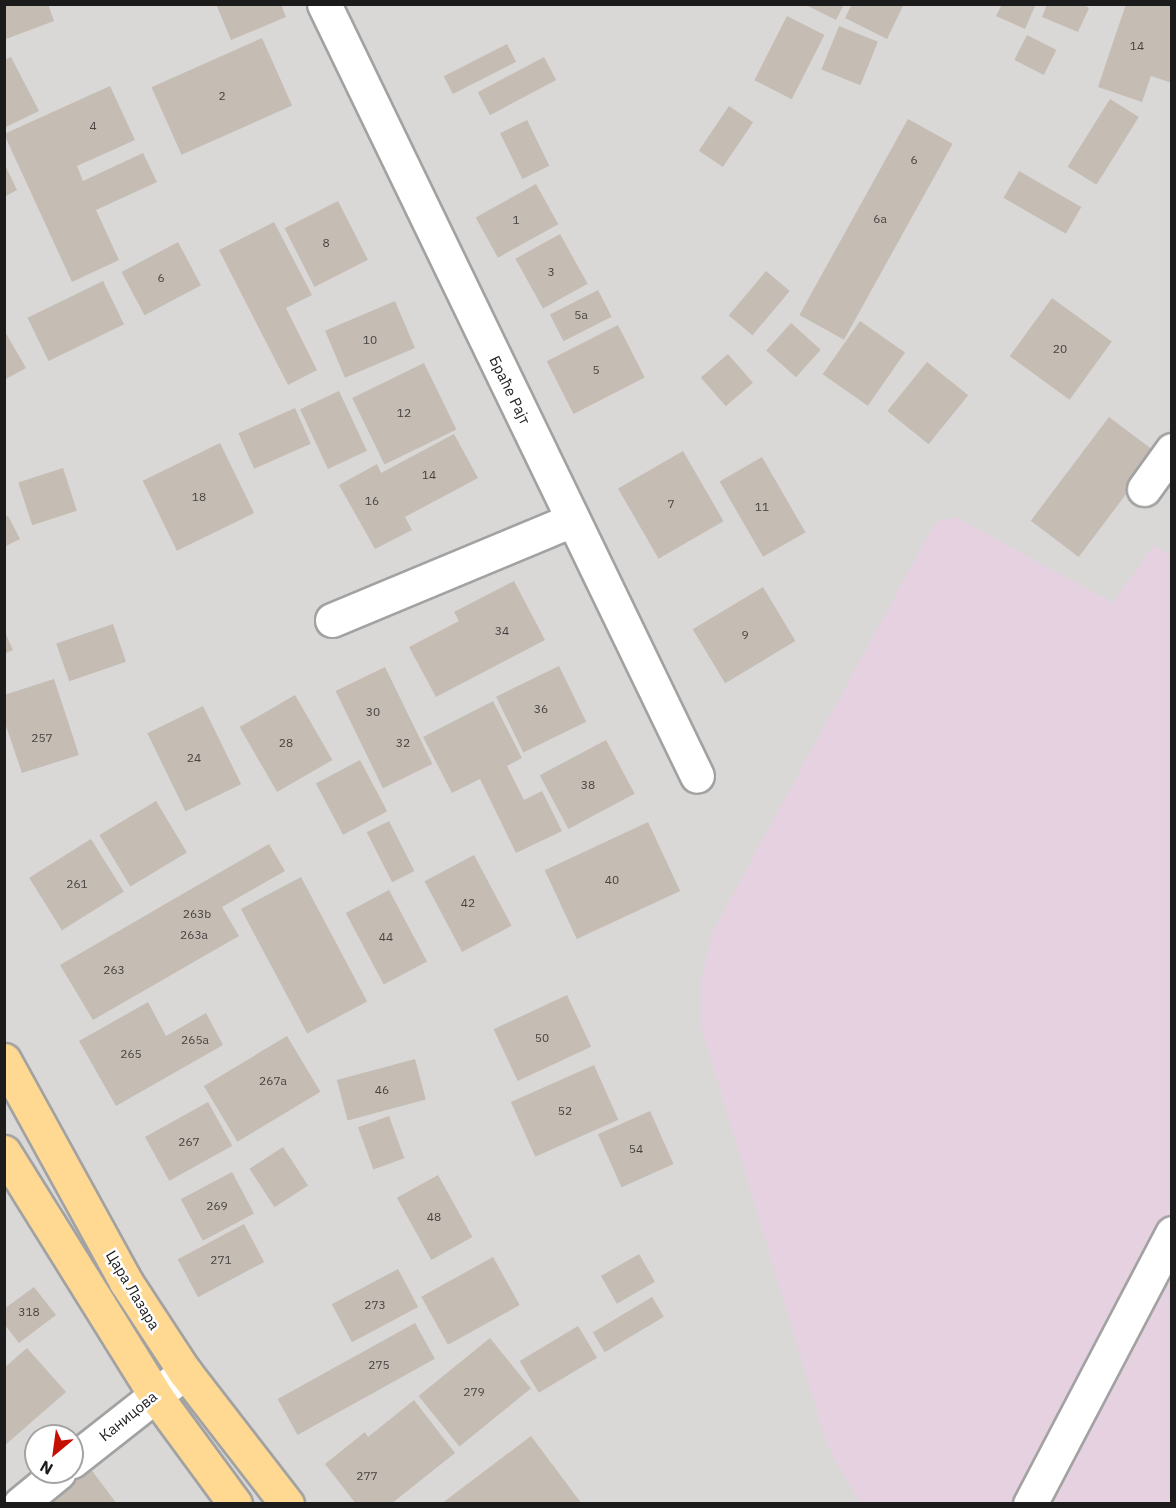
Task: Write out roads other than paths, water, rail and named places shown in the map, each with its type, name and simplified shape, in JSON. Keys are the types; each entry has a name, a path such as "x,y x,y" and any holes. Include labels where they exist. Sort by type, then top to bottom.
{"main road":[{"name":"Цара Лазара","path":"4,1060 126,1282 185,1372 287,1503"},
{"path":"4,1152 155,1395 236,1503"}],"street":[{"name":"Браће Рајт","path":"324,4 697,776"},
{"path":"1144,489 1172,450"},
{"path":"332,620 572,520"},
{"path":"1030,1503 1172,1233"},
{"name":"Каницова","path":"84,1451 185,1372"},
{"path":"20,1503 44,1484"}]}
